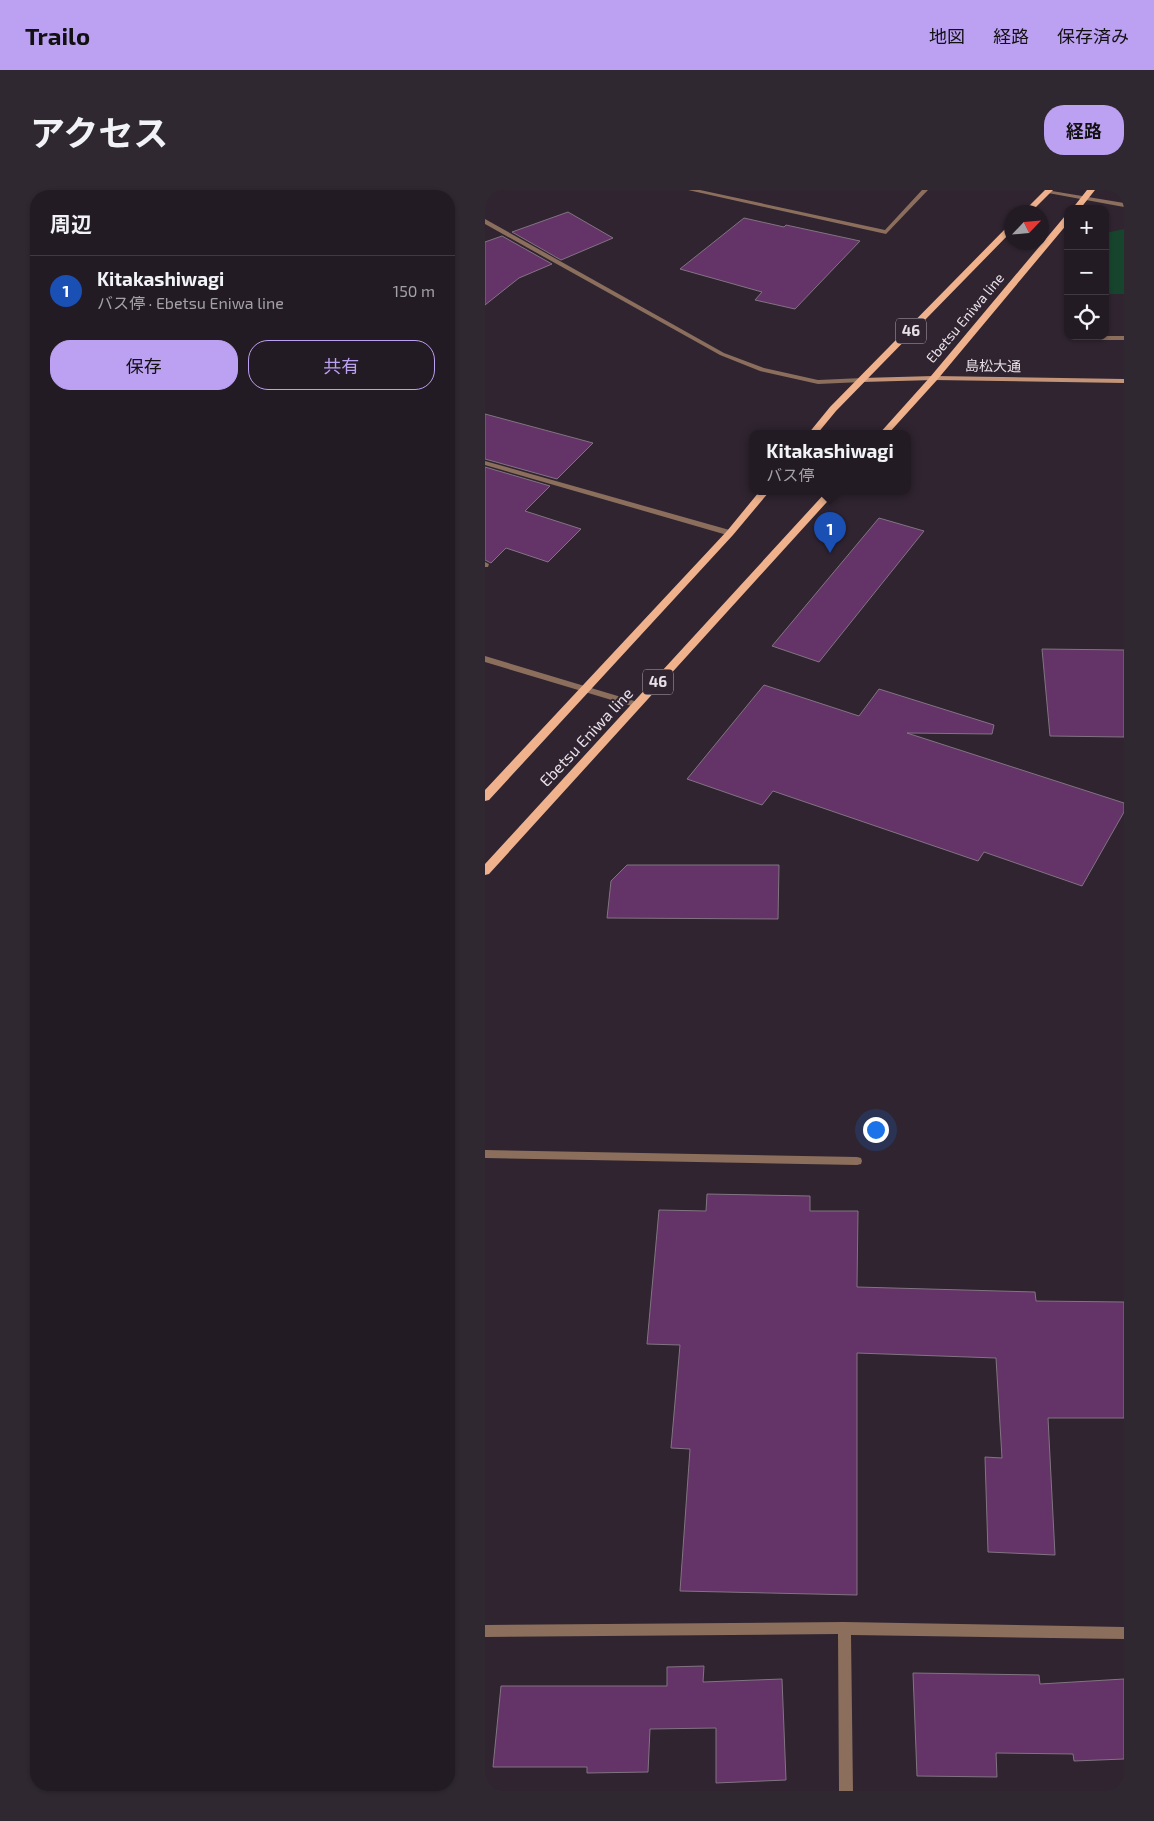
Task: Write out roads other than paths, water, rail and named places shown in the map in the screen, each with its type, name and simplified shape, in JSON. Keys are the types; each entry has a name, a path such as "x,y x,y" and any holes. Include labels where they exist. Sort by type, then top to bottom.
{"main road":[{"path":"1033,205 1046,190"},
{"path":"1079,205 1091,190"},
{"name":"Ebetsu Eniwa line","path":"887,430 934,378 1064,223"},
{"name":"Ebetsu Eniwa line","path":"816,430 1004,235"},
{"name":"Ebetsu Eniwa line","path":"485,797 730,533 762,495"},
{"name":"Ebetsu Eniwa line","path":"485,871 828,495"}],"street":[{"path":"691,190 885,232 925,190"},
{"path":"1046,190 1084,199 1124,205"},
{"path":"485,221 722,354 762,370 818,382 862,380"},
{"path":"1109,338 1124,338"},
{"name":"島松大通","path":"862,380 934,378 1124,380"},
{"path":"485,464 730,533"},
{"path":"485,659 638,705"},
{"path":"485,1154 857,1161"},
{"path":"844,1628 846,1791"},
{"path":"485,1631 844,1628 1124,1632"}],"place":[{"name":"Kitakashiwagi","path":"830,553"}]}
